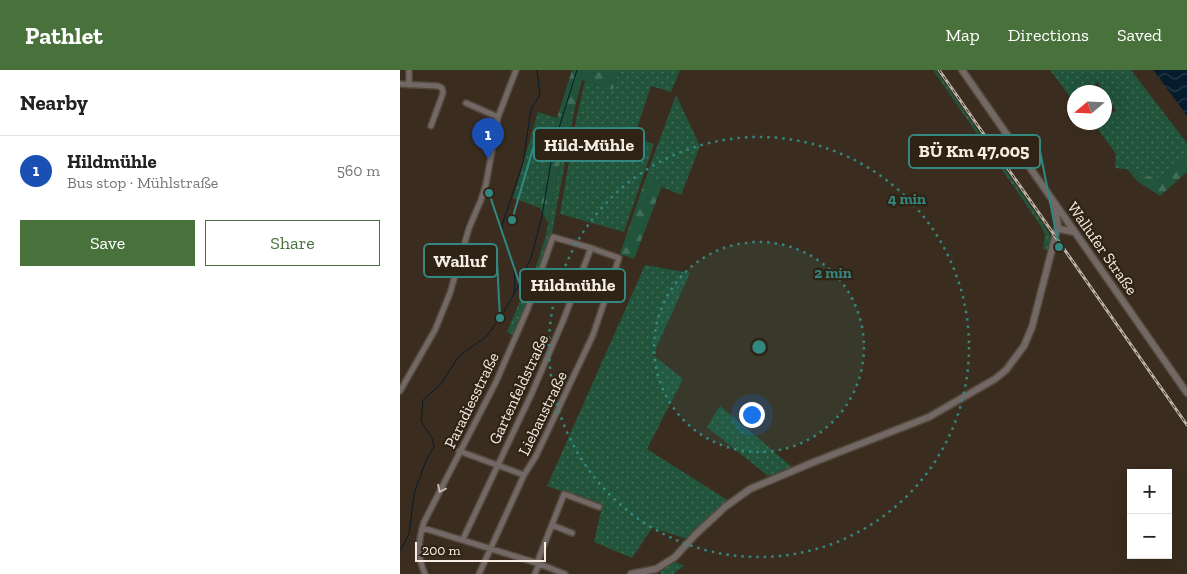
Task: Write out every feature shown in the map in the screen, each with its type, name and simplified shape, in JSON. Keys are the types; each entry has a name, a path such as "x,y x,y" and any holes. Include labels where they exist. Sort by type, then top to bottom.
{"street":[{"path":"409,70 409,85"},
{"path":"400,391 435,330 450,293 469,228 486,184 498,117 516,70"},
{"name":"Wallufer Straße","path":"962,70 1187,393"},
{"path":"400,84 438,86 442,88 443,93 431,126"},
{"path":"466,104 498,117"},
{"path":"631,574 657,572 736,498 759,484 937,413 995,379 1006,370 1020,353 1029,334 1058,230 1055,205"},
{"path":"1058,230 1066,221"},
{"path":"1058,230 1074,232"},
{"name":"Paradiesstraße","path":"425,574 418,546 422,528 496,382 528,308 553,236 592,248"},
{"name":"Liebaustraße","path":"479,574 524,475 536,456 593,335 619,258 592,248"},
{"name":"Gartenfeldstraße","path":"463,539 531,395 592,248"},
{"path":"460,450 524,475"},
{"path":"535,574 564,494 599,507"},
{"path":"552,525 572,533"},
{"path":"422,528 538,563 565,574"}],"green space":[{"path":"572,70 619,70 613,90 582,80 575,107 571,106 548,223 540,208 557,118"},
{"path":"619,70 680,70 671,92 651,86 634,137 654,144 624,232 560,214 577,115 585,81 613,90"},
{"path":"933,70 936,70 1046,228 1052,238 1048,249 1043,250 1045,235 1041,226"},
{"path":"1050,70 1131,70 1187,143 1187,157 1159,179 1115,168 1116,154 1098,130 1112,130 1112,113 1116,111 1112,105 1112,85 1099,85 1098,82 1094,85 1067,85 1067,93"},
{"path":"676,95 700,146 681,195 662,187 663,183 646,177"},
{"path":"571,106 575,107 552,233 526,306 512,335 507,332 530,277 535,270 546,235"},
{"path":"538,112 557,118 540,208 513,198"},
{"path":"1187,157 1187,172 1160,196 1138,182 1128,170 1159,179"},
{"path":"646,177 663,183 634,259 620,254"},
{"path":"645,265 690,273 653,355 683,379 647,449 729,501 687,539 652,528 632,558 594,542 602,506 547,486"},
{"path":"720,406 792,467 768,476 707,427"},
{"path":"674,561 684,566 673,574 661,574 660,571"}],"water":[{"path":"1153,70 1187,70 1187,116 1157,75"}],"waterway":[{"path":"514,293 515,276 503,235 502,225 523,163 531,109 540,95 537,70"},
{"path":"400,551 409,534 414,494 425,463 434,446 432,438 421,421 423,400 441,384 459,356 487,336 514,294 531,258 542,216 554,144 577,70"},
{"path":"487,167 488,148"},
{"path":"450,283 466,225 471,216"},
{"path":"400,384 417,357"}],"railway":[{"path":"939,70 1187,425"}],"place":[{"name":"Hildmühle","path":"489,193"},
{"name":"Hild-Mühle","path":"512,220"},
{"name":"BÜ Km 47,005","path":"1059,247"},
{"name":"Walluf","path":"500,318"}]}
